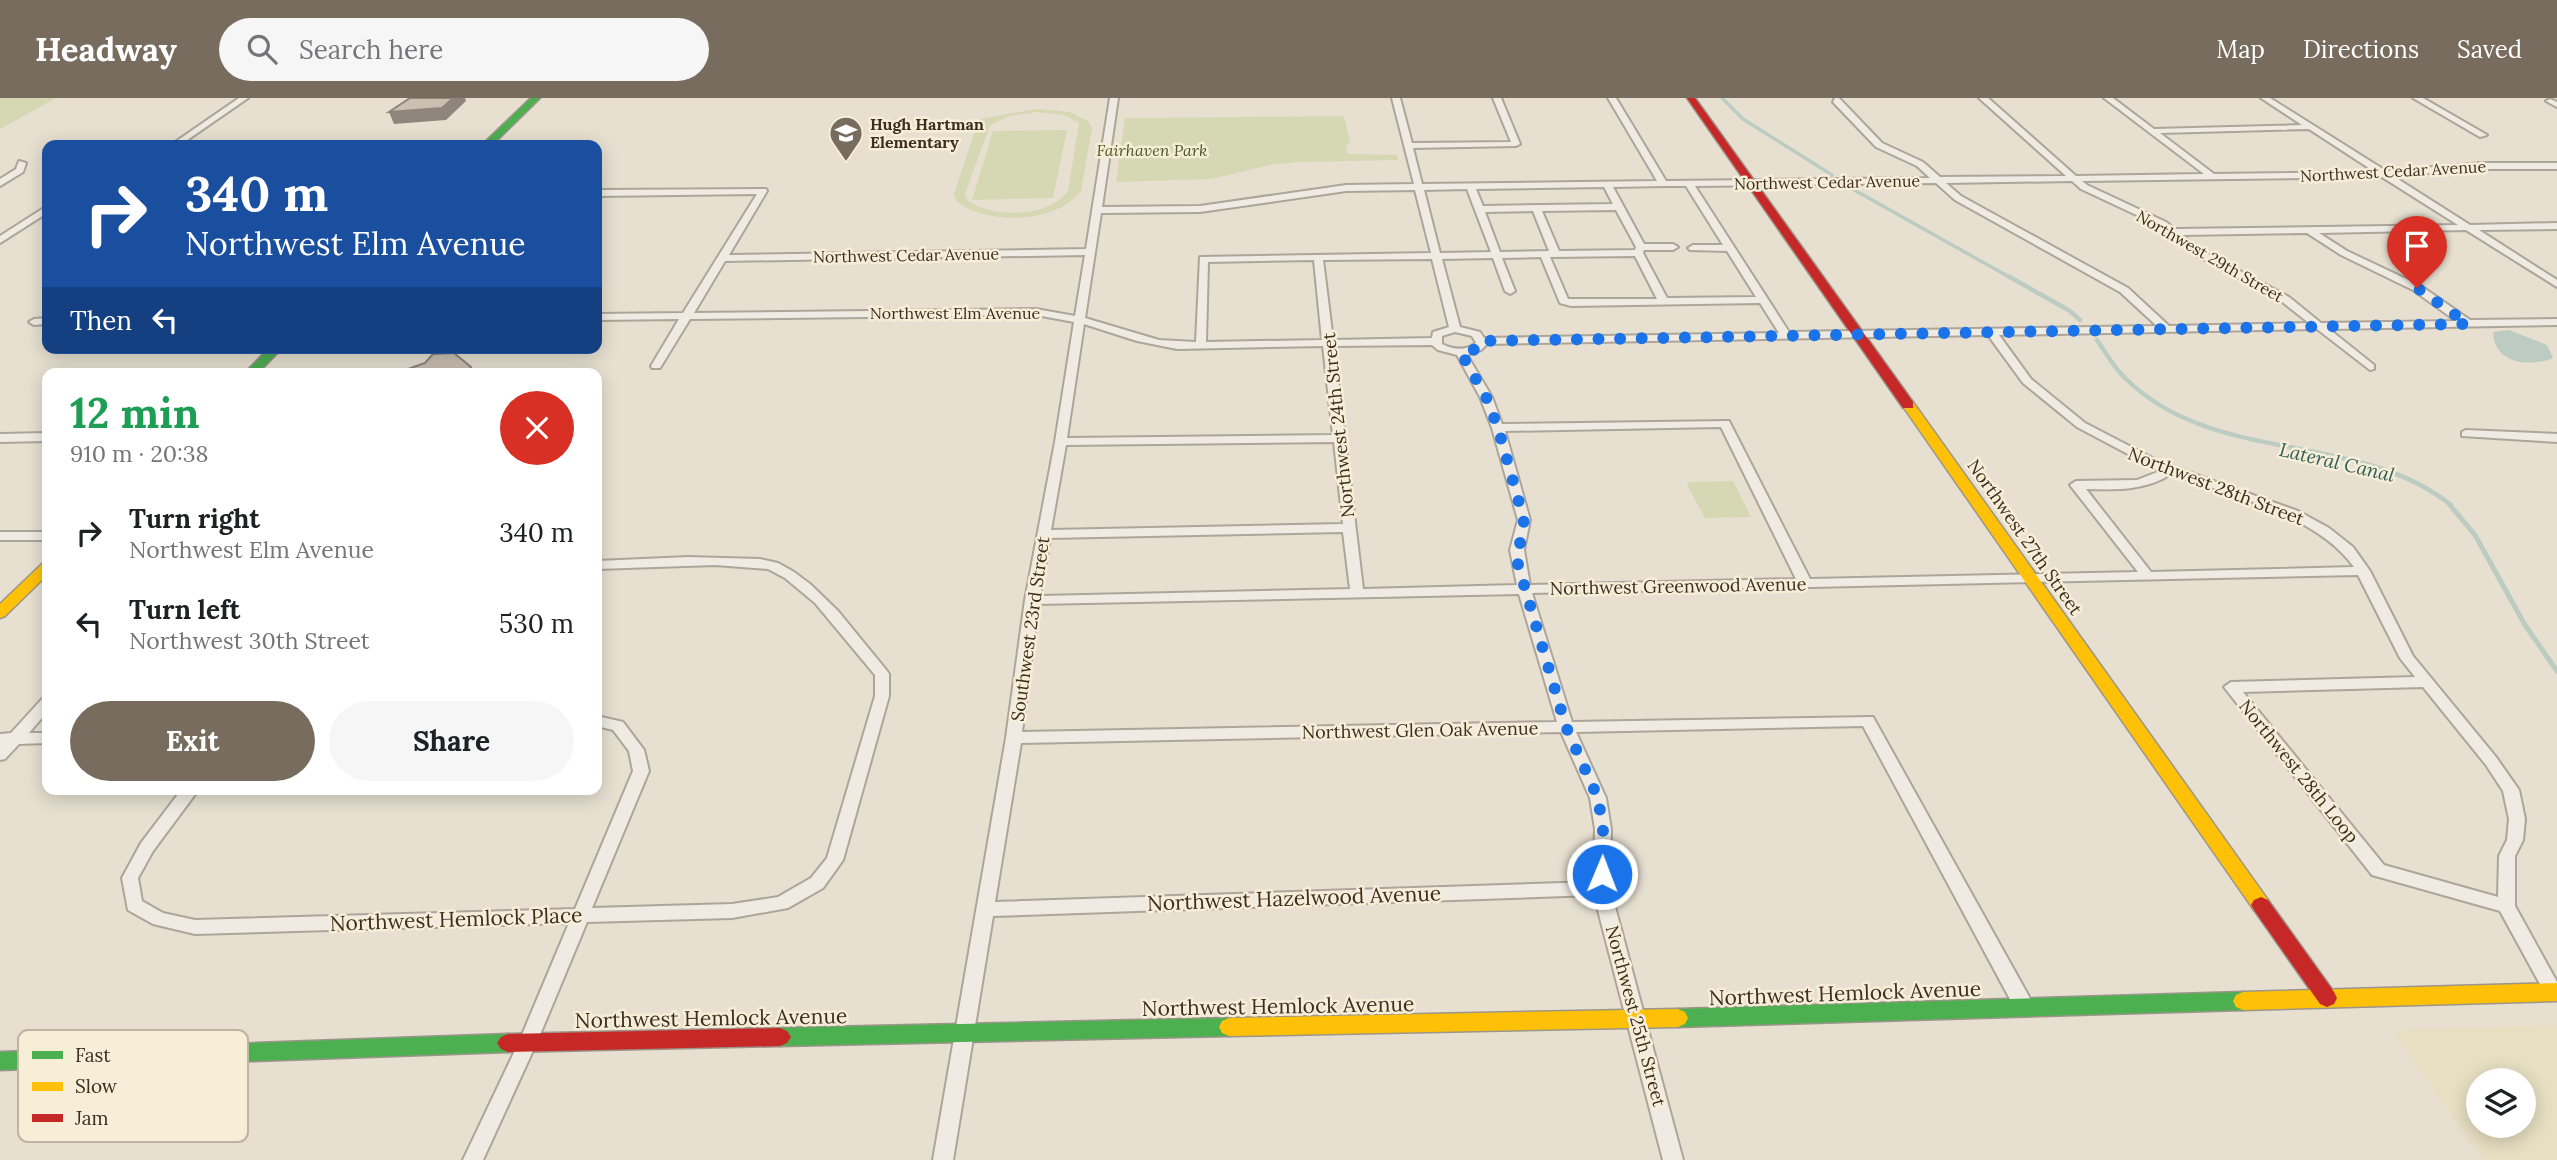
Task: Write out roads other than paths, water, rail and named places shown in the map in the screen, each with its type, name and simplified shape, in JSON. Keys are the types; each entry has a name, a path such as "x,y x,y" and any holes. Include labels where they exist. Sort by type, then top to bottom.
{"street":[{"path":"182,140 244,98"},
{"path":"492,140 536,98"},
{"name":"Southwest 23rd Street","path":"943,1160 1014,738 1032,600 1061,442 1114,98"},
{"path":"1396,98 1454,329"},
{"path":"1410,146 1516,144 1497,98"},
{"path":"1612,98 1663,184"},
{"name":"Northwest 27th Street","path":"1691,98 2327,998"},
{"name":"Northwest 29th Street","path":"1983,98 2073,178 2100,196 2175,232 2197,252 2285,299 2370,367"},
{"path":"2108,98 2212,176"},
{"path":"2265,98 2557,284"},
{"path":"2417,98 2483,135"},
{"path":"1836,100 1879,145 1920,164 1958,198 2124,290 2166,329"},
{"path":"2154,131 2311,127"},
{"path":"0,183 20,170 22,163"},
{"name":"Northwest Cedar Avenue","path":"1097,209 1200,209 1323,190 1420,187 2384,173 2482,166 2557,166"},
{"path":"1689,184 1786,335"},
{"path":"1607,185 1664,302"},
{"path":"1471,187 1510,291"},
{"path":"602,193 763,191 656,366"},
{"path":"1480,209 1619,207"},
{"path":"1536,208 1564,301 1763,300"},
{"path":"0,240 42,212"},
{"path":"2175,232 2557,226"},
{"path":"2309,230 2344,253 2417,288 2468,324"},
{"path":"1202,346 1203,259 1550,254 1672,247"},
{"path":"1693,248 1730,248"},
{"name":"Northwest Cedar Avenue","path":"722,258 1090,252"},
{"name":"Northwest 24th Street","path":"1318,257 1357,593"},
{"name":"Northwest Elm Avenue","path":"602,317 1036,312 1079,318 1156,344 1202,346 1435,341"},
{"path":"34,322 42,321"},
{"path":"1483,341 1480,348 1461,353 1441,348 1435,341 1437,334 1454,329 1476,334 1483,341 2557,322"},
{"name":"Northwest 28th Street","path":"1991,332 2028,381 2052,403 2122,449 2169,470 2294,514 2324,530 2348,550 2363,570 2407,658 2491,761 2511,790 2517,819 2515,840 2507,856 2506,906 2555,992"},
{"name":"Northwest 25th Street","path":"1461,353 1486,397 1498,428 1524,520 1517,550 1524,589 1566,727 1598,798 1603,829 1601,888 1638,1019 1673,1160"},
{"path":"256,368 270,354"},
{"path":"1498,428 1725,423 1805,583"},
{"path":"2466,434 2557,438"},
{"path":"0,438 42,437"},
{"path":"1061,442 1339,438"},
{"path":"2148,576 2076,485 2139,484 2157,480 2169,470"},
{"path":"1044,534 1349,528"},
{"path":"0,536 42,536"},
{"name":"Northwest Hemlock Place","path":"186,795 147,847 130,878 134,905 159,919 195,927 732,911 782,903 817,883 835,860 882,696 883,674 836,618 799,581 771,564 602,565"},
{"name":"Northwest Greenwood Avenue","path":"1032,600 2363,570"},
{"path":"0,613 42,572"},
{"name":"Northwest 28th Loop","path":"2424,682 2231,687 2378,870 2506,906"},
{"path":"0,755 8,739 42,708"},
{"name":"Northwest Glen Oak Avenue","path":"1014,738 1868,721 2025,1009"},
{"path":"473,1160 528,1042 641,771 636,750 618,726 602,722"},
{"path":"8,739 42,738"},
{"name":"Northwest Hazelwood Avenue","path":"986,909 1601,888"},
{"name":"Northwest Hemlock Avenue","path":"248,1052 528,1042 2025,1009 2555,992"},
{"name":"Northwest Hemlock Avenue","path":"0,1061 18,1060"}],"waterway":[{"name":"Lateral Canal","path":"1722,98 1743,119 1832,175"},
{"name":"Lateral Canal","path":"1849,187 2011,278"},
{"name":"Lateral Canal","path":"2008,276 2070,311 2080,320"},
{"path":"2097,340 2126,379 2162,406 2201,425 2373,466 2414,482 2451,505"},
{"name":"Lateral Canal","path":"2449,504 2475,535 2525,625 2557,671"}],"place":[{"name":"Hugh Hartman Elementary","path":"846,163"}],"park label":[{"name":"Fairhaven Park","path":"1152,150"}]}
